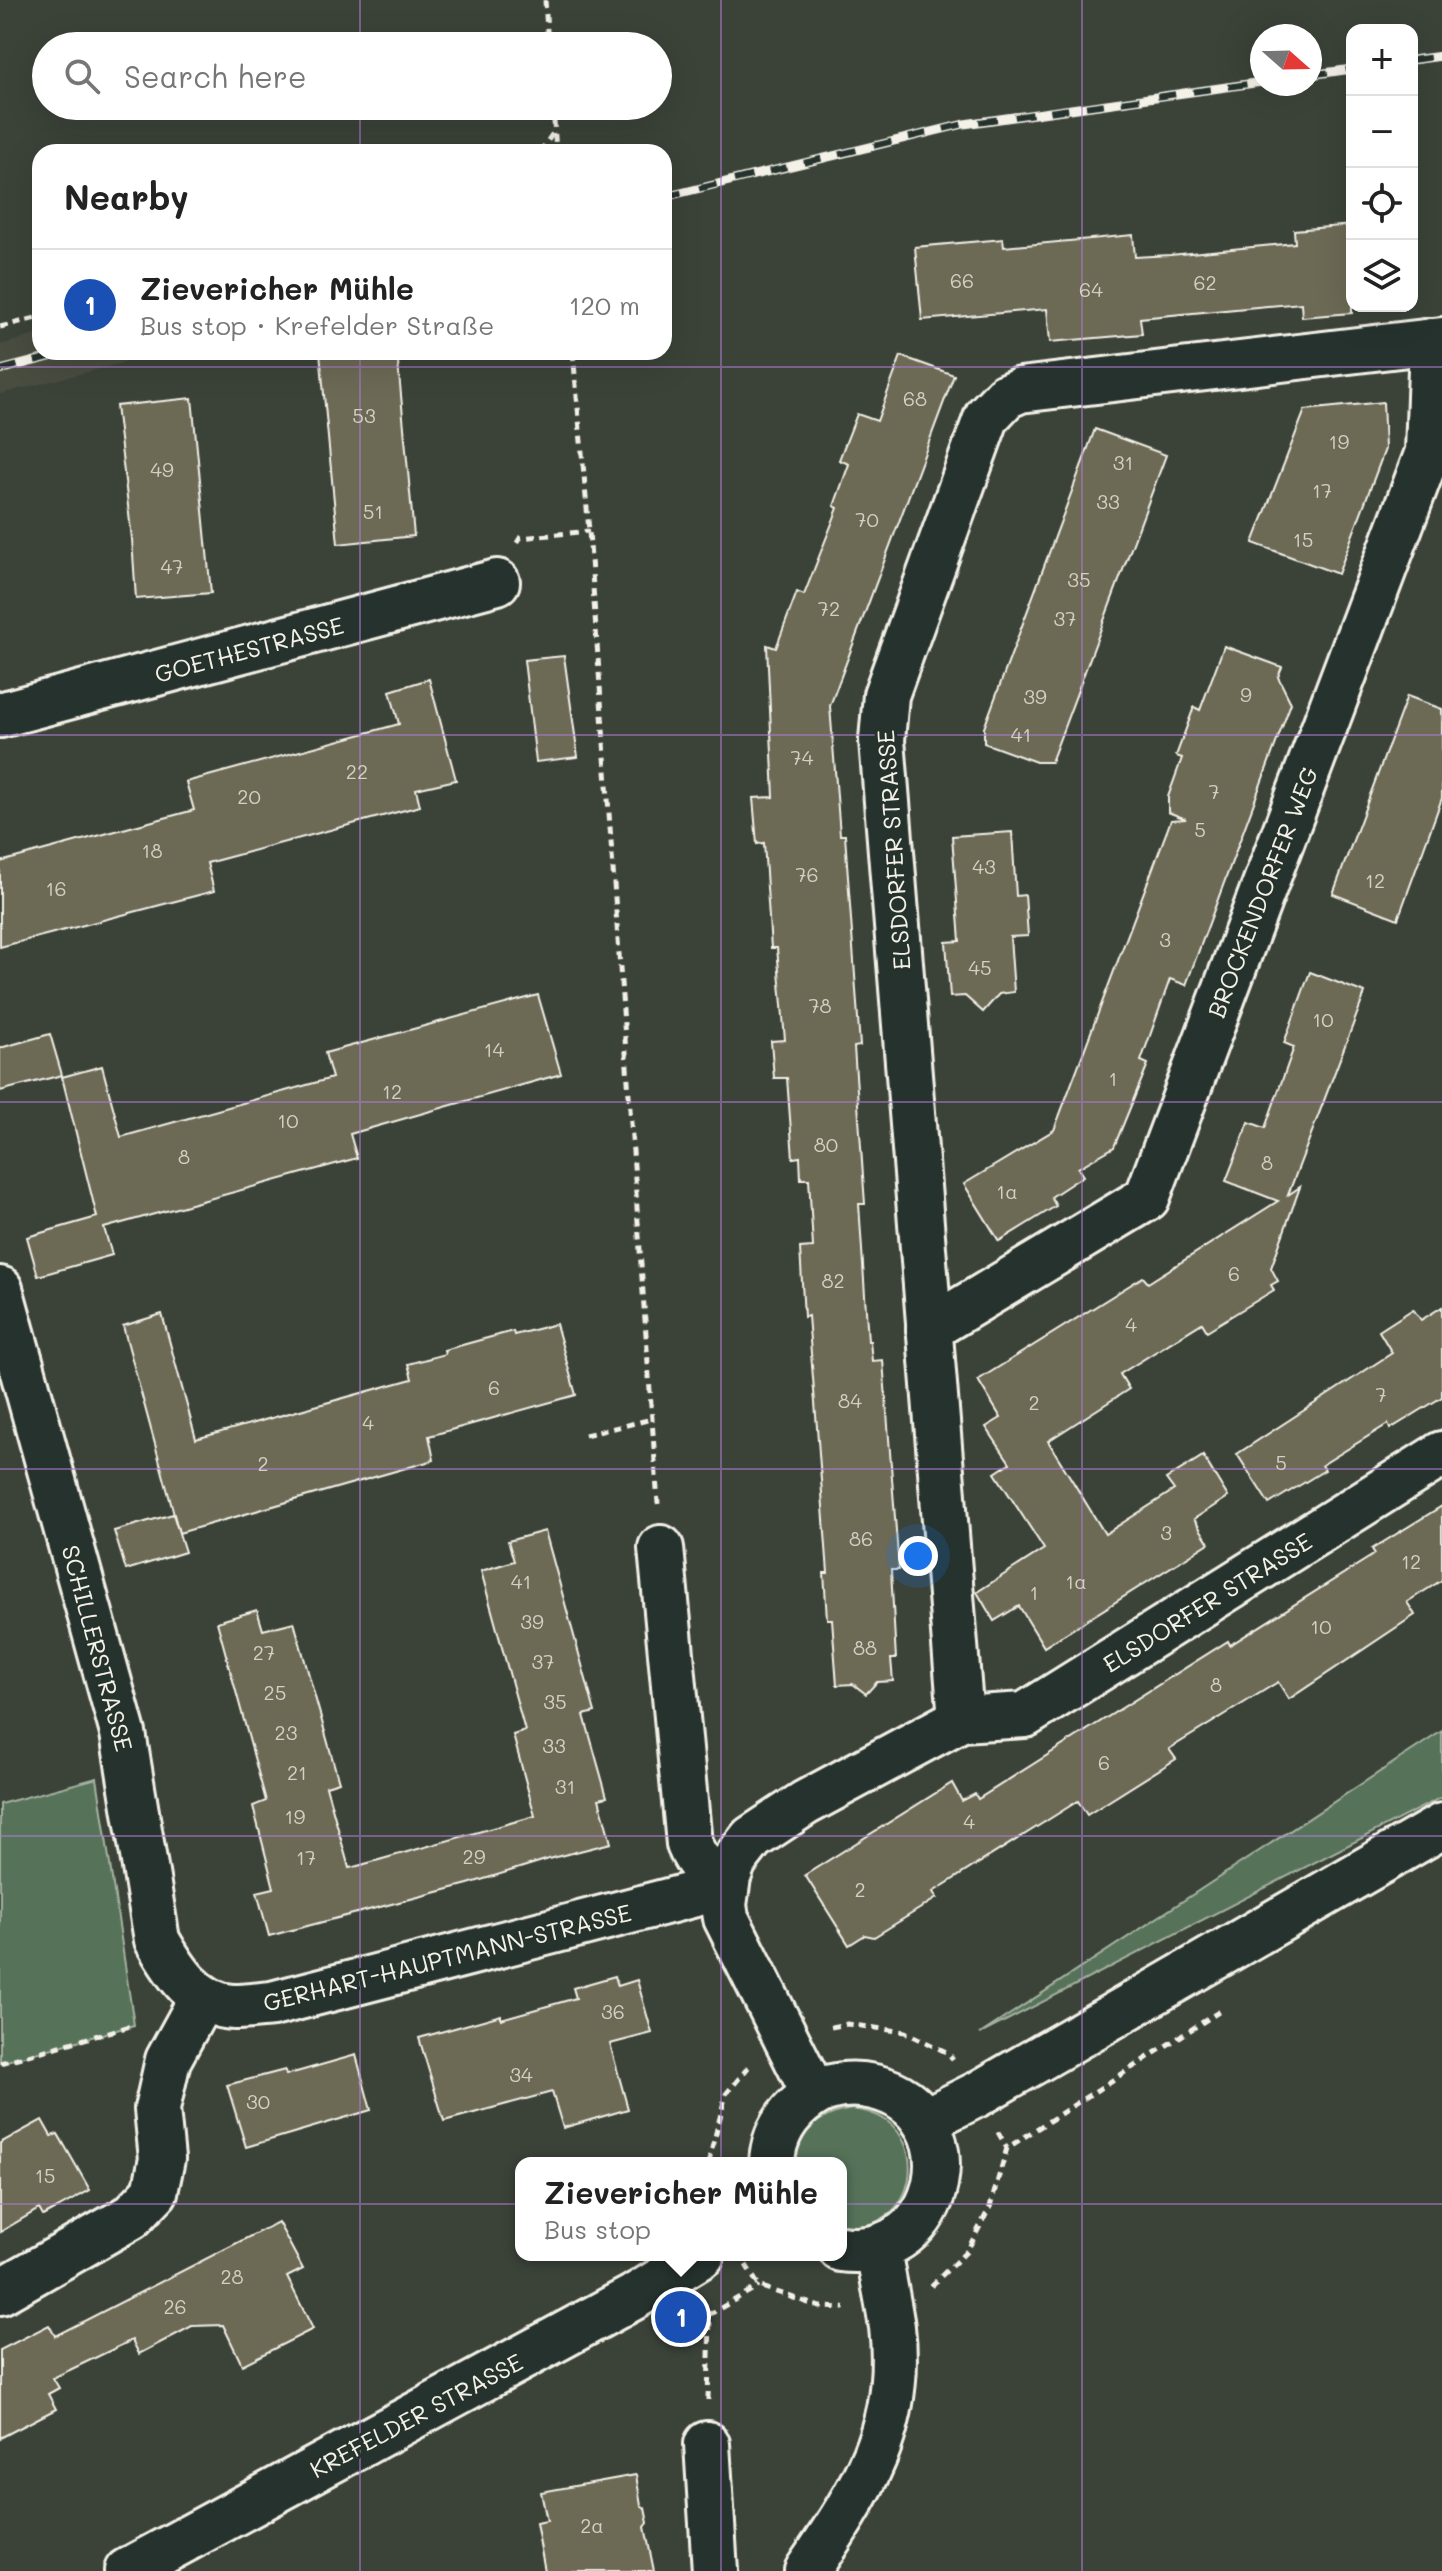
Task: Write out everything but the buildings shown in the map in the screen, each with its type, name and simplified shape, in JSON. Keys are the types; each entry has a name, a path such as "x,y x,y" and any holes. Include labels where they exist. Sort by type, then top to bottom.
{"street":[{"name":"BROCKENDORFER WEG","path":"929,1329 1147,1198 1428,452 1437,341"},
{"name":"ELSDORFER STRASSE","path":"961,1719 882,740 886,695 987,416 1006,396 1020,390 1437,341"},
{"name":"GOETHESTRASSE","path":"0,715 497,582"},
{"name":"SCHILLERSTRASSE","path":"0,1289 123,1733 157,1940 194,1990"},
{"name":"ELSDORFER STRASSE","path":"814,2094 726,1918 726,1886 734,1861 752,1838 805,1803 961,1719 1025,1715 1442,1454"},
{"path":"661,1548 689,1844 703,1868 726,1886"},
{"path":"924,2121 991,2086 1442,1826"},
{"name":"GERHART-HAUPTMANN-STRASSE","path":"194,1990 231,2007 272,2004 726,1886"},
{"path":"0,2292 131,2217 155,2192 162,2159 157,2109 168,2060 194,1990"},
{"path":"772,2157 779,2130 794,2109 814,2094 838,2085 863,2084 887,2090 908,2102 924,2121 935,2145 938,2171 933,2197 920,2219 901,2237 859,2248 892,2329 893,2378 889,2419 872,2465 845,2515 807,2571"},
{"name":"KREFELDER STRASSE","path":"127,2571 634,2297 692,2261"},
{"path":"707,2444 715,2571"}],"path":[{"path":"545,0 547,32"},
{"path":"554,120 556,144"},
{"path":"546,144 555,131"},
{"path":"0,327 32,319"},
{"path":"574,360 589,531 661,1548"},
{"path":"497,582 520,538 589,531"},
{"path":"585,1435 652,1419"},
{"path":"0,2063 158,2018 194,1990"},
{"path":"1007,2148 1220,2011"},
{"path":"707,2444 710,2314 759,2286"}],"shaded area":[{"path":"32,336 32,360 134,360 0,394 0,345"}],"green space":[{"path":"1442,1731 1442,1797 980,2034"},
{"path":"97,1778 134,2025 0,2063 0,1804"},
{"path":"852,2109 866,2112 887,2121 898,2132 909,2159 907,2188 900,2201 891,2213 869,2224 847,2226 847,2157 795,2157 800,2141 812,2126 841,2111"}],"railway":[{"path":"1418,59 1442,56"},
{"path":"1322,73 1346,70"},
{"path":"672,195 964,124 1250,84"},
{"path":"0,370 38,360"}],"place":[{"name":"Zievericher Mühle","path":"681,2317"}]}
